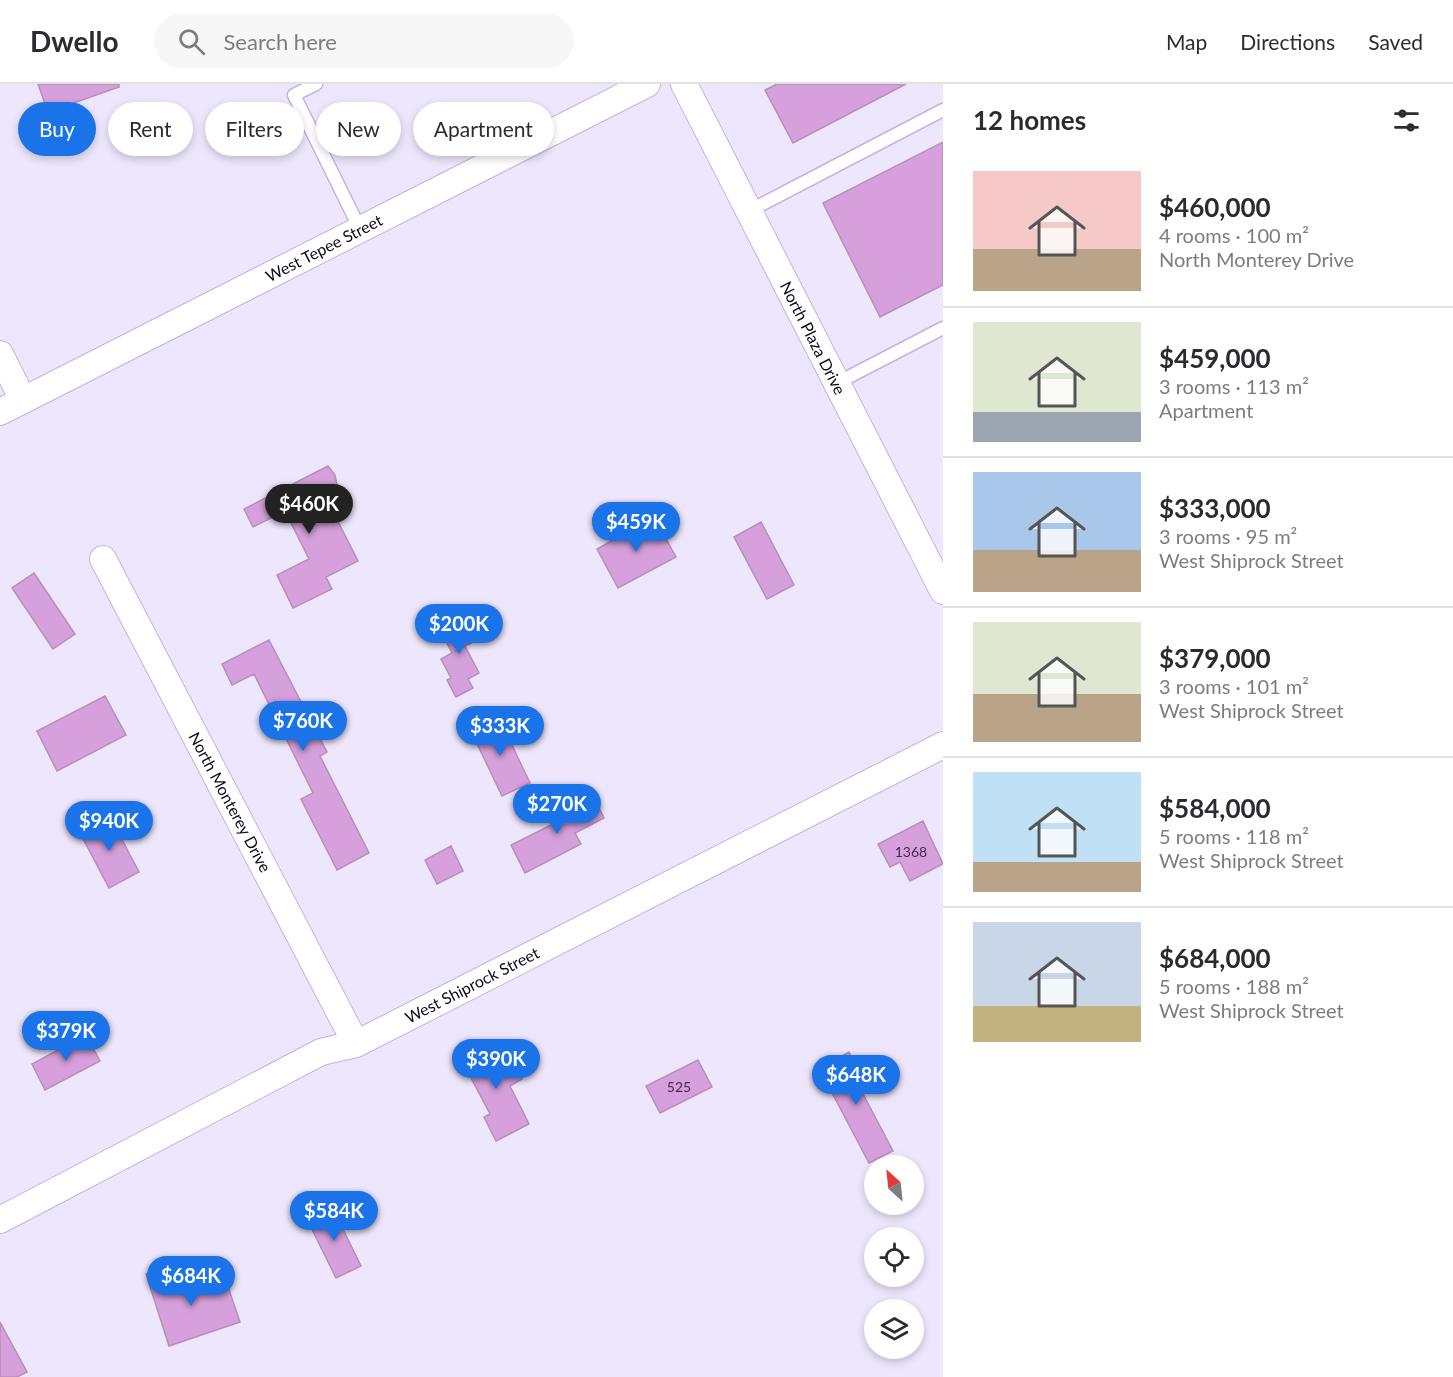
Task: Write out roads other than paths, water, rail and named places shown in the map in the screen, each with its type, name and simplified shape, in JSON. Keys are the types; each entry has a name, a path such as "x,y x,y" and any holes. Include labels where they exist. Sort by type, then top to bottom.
{"street":[{"name":"West Tepee Street","path":"0,412 647,84"},
{"name":"North Plaza Drive","path":"684,84 943,591"},
{"path":"0,354 23,400"},
{"name":"North Monterey Drive","path":"103,560 356,1044"},
{"name":"West Shiprock Street","path":"0,1220 321,1052 356,1044 943,745"}],"lane":[{"path":"316,84 294,95 360,229"},
{"path":"749,211 943,110"},
{"path":"837,383 943,328"}]}
